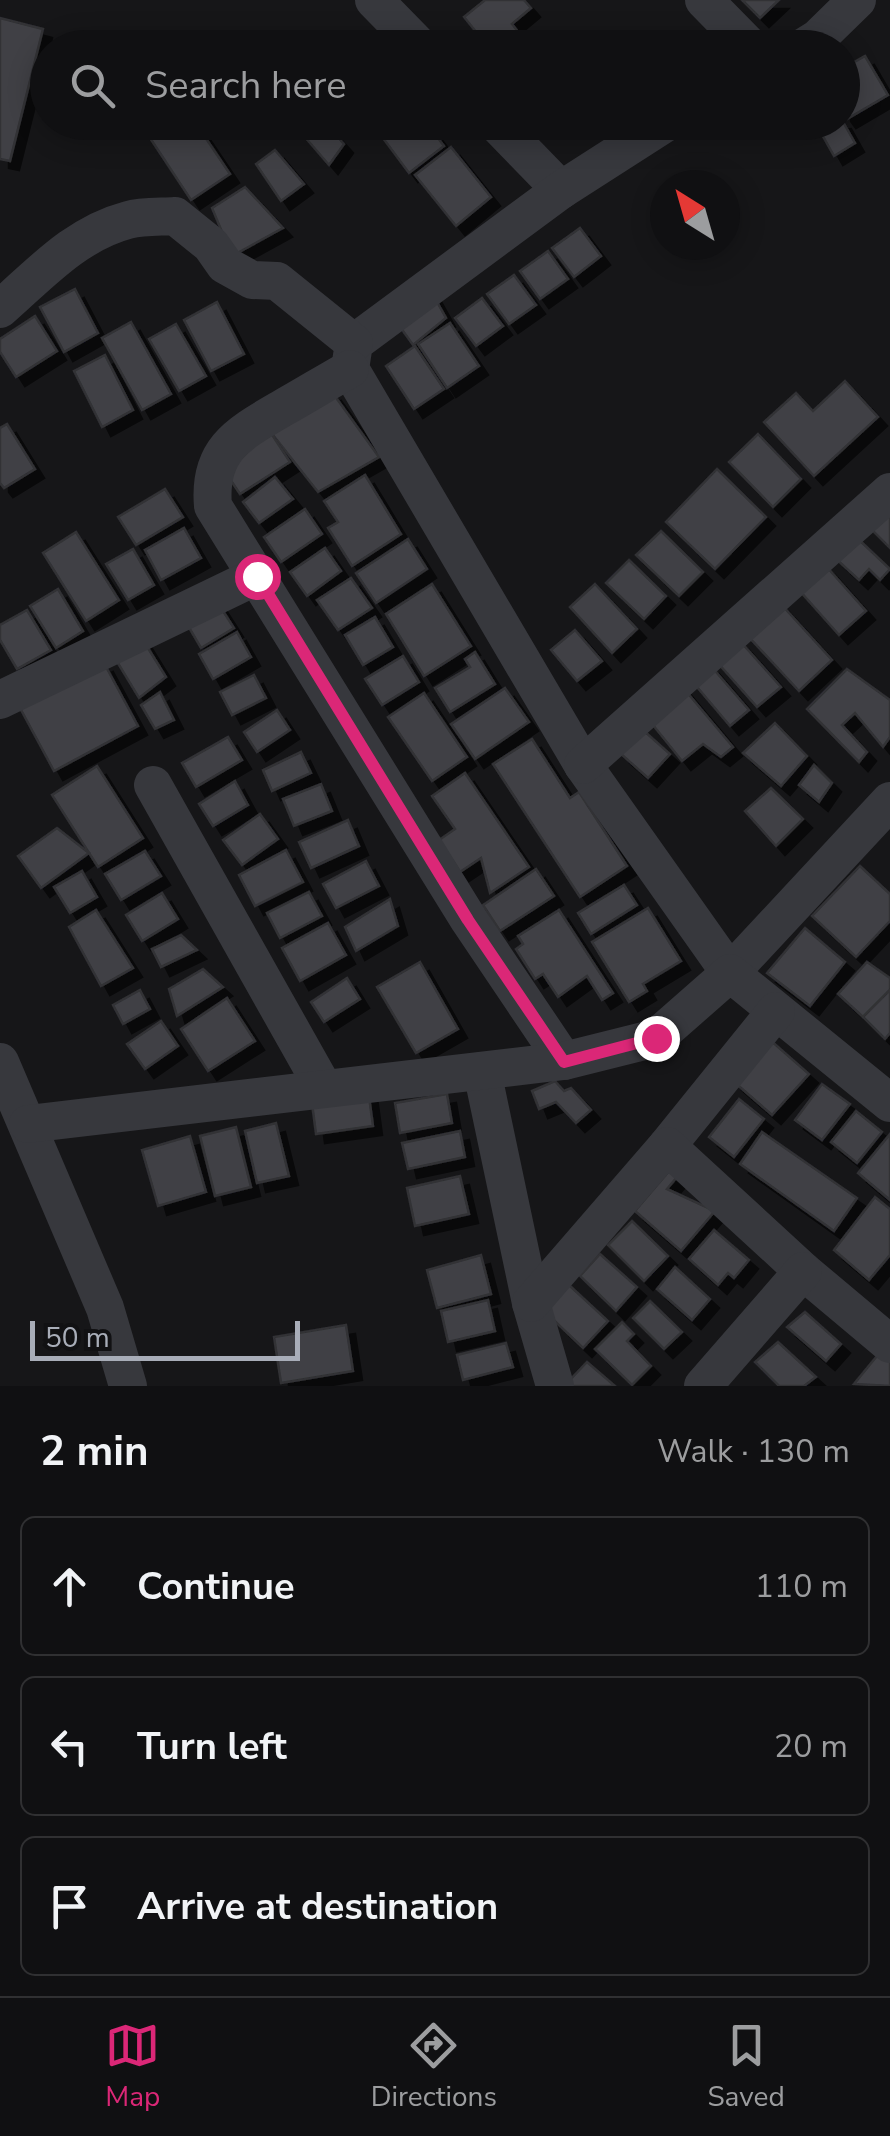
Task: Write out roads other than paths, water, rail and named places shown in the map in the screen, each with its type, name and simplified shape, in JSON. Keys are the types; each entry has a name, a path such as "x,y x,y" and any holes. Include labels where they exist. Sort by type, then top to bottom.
{"street":[{"path":"374,0 403,30"},
{"path":"704,0 734,30"},
{"path":"826,30 857,0"},
{"path":"512,140 561,190"},
{"path":"564,1062 468,920 213,506 216,468 238,434 352,356 561,190 638,140"},
{"path":"0,309 65,250 130,218 175,216 212,245 225,265 252,280 277,281 352,356 584,765 730,972 890,1103"},
{"path":"584,765 890,492"},
{"path":"0,700 257,576"},
{"path":"153,785 323,1088"},
{"path":"28,1124 564,1062 656,1038 730,972 890,801"},
{"path":"532,1302 668,1146 776,1011"},
{"path":"0,1062 105,1308 128,1386"},
{"path":"482,1071 532,1302 555,1386"},
{"path":"668,1146 803,1271 890,1344"},
{"path":"703,1386 803,1271"}]}
